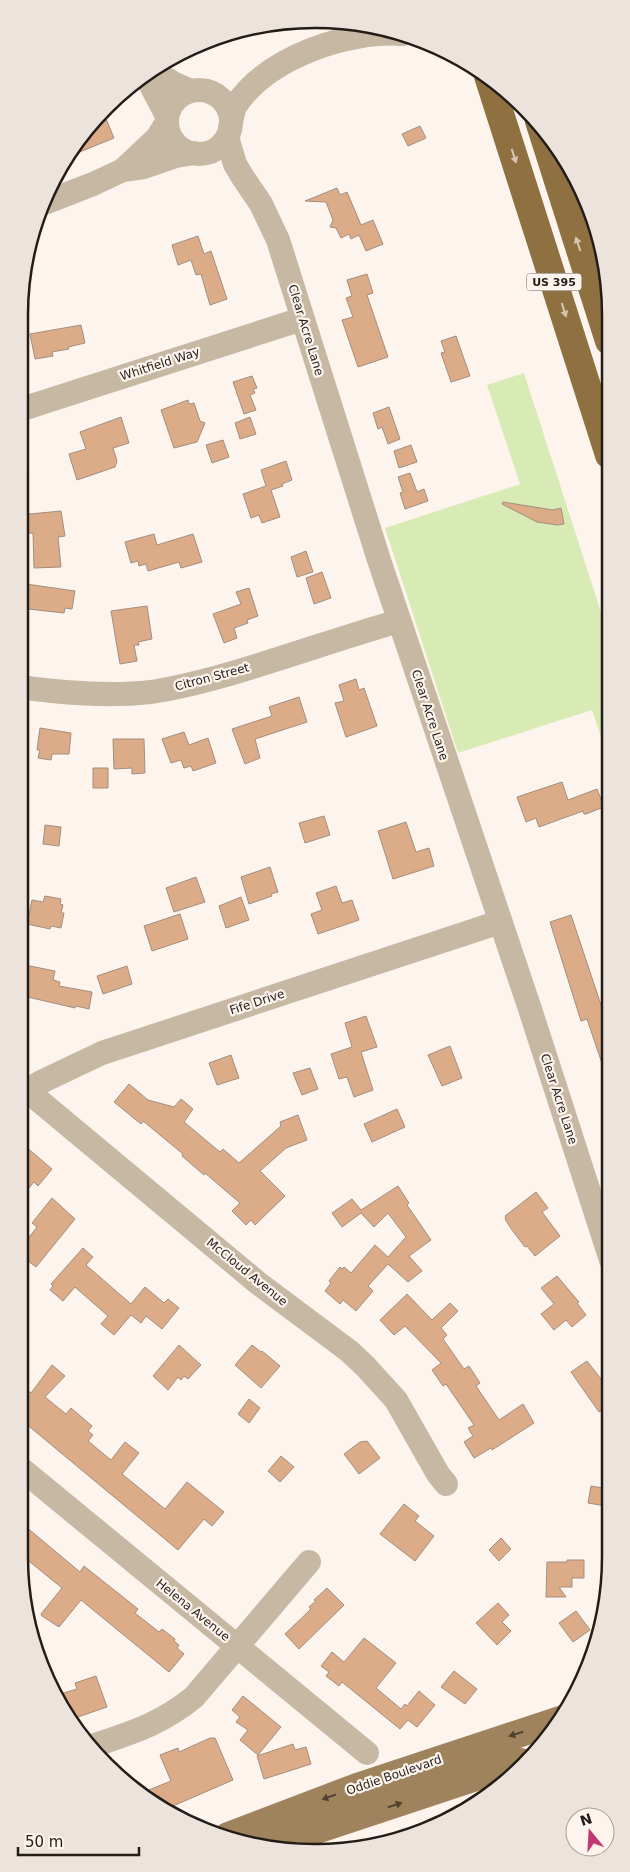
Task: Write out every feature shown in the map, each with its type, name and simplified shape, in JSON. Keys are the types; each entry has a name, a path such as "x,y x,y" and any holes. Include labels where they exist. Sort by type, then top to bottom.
{"highway":[{"name":"US 395","path":"492,88 602,433"},
{"name":"US 395","path":"545,143 602,319"}],"main road":[{"name":"Oddie Boulevard","path":"235,1833 357,1787 550,1722"},
{"path":"279,1842 514,1764"}],"street":[{"path":"51,200 123,170 144,167 176,156 211,151 220,146 228,132 236,106 253,84 272,71 306,52 336,40 380,35"},
{"path":"158,74 174,84 196,91 212,93 224,103 230,117 228,132"},
{"path":"148,81 167,119 168,132 173,141 181,148 198,154"},
{"path":"123,170 157,138 174,102 182,95 196,91 220,90 253,84"},
{"name":"Clear Acre Lane","path":"228,132 235,164 252,189 270,221 278,240 399,621 602,1233"},
{"name":"Clear Acre Lane","path":"198,154 220,160 242,176"},
{"name":"Whitfield Way","path":"28,407 302,319"},
{"name":"Citron Street","path":"28,688 102,694 127,694 168,689 230,674 399,621"},
{"name":"Fife Drive","path":"28,1087 80,1062 129,1044 500,922"},
{"name":"McCloud Avenue","path":"28,1096 258,1283 349,1351 396,1400 438,1474 446,1484"},
{"name":"Helena Avenue","path":"28,1474 367,1753"},
{"path":"97,1744 150,1726 175,1713 194,1697 309,1562"}],"green space":[{"path":"524,373 602,615 602,739 592,710 458,753 385,528 520,484 487,385"}],"building":[{"path":"106,118 114,138 78,153"},
{"path":"420,126 426,138 408,146 402,134"},
{"path":"337,188 340,195 347,192 361,225 373,220 383,244 366,251 359,235 351,239 349,234 341,238 336,228 330,227 333,220 326,202 305,201"},
{"path":"198,236 204,254 211,251 227,299 210,305 201,274 196,275 191,260 178,265 172,245"},
{"path":"367,274 373,293 367,295 388,357 358,367 342,320 353,317 346,298 352,296 347,280"},
{"path":"81,325 85,343 68,347 69,349 52,352 53,356 35,359 30,334"},
{"path":"456,336 470,376 451,382 441,353 445,352 441,341"},
{"path":"252,376 257,388 253,389 255,393 250,395 256,410 244,414 233,382"},
{"path":"188,400 189,404 194,403 200,421 205,423 197,442 174,448 161,410"},
{"path":"389,407 400,439 388,444 382,427 378,429 373,413"},
{"path":"121,417 129,443 113,448 117,461 115,467 77,480 69,454 86,449 80,432"},
{"path":"250,417 256,434 240,439 235,423"},
{"path":"223,440 229,457 212,463 206,445"},
{"path":"411,445 417,462 399,468 394,451"},
{"path":"286,461 292,480 282,484 283,486 271,490 280,517 262,523 259,515 251,518 243,494 266,486 261,470"},
{"path":"410,473 417,492 424,489 428,501 405,509 400,493 403,492 398,477"},
{"path":"503,502 553,510 561,508 564,524 557,525 537,522 502,504"},
{"path":"61,511 65,536 58,537 61,567 34,568 33,533 28,533 28,514"},
{"path":"154,534 157,545 193,534 202,562 181,568 179,562 148,571 146,564 139,566 138,561 131,563 125,542"},
{"path":"306,551 313,572 297,577 291,557"},
{"path":"322,572 331,598 314,604 306,578"},
{"path":"28,584 75,591 72,609 65,608 64,613 28,609"},
{"path":"249,588 258,616 247,620 248,623 234,628 237,638 224,643 213,614 241,604 236,592"},
{"path":"147,606 152,639 138,642 139,645 134,645 137,661 120,664 111,611"},
{"path":"356,679 359,690 364,688 377,726 346,737 335,703 344,701 339,685"},
{"path":"299,697 307,722 255,739 260,758 245,764 232,729 272,716 269,707"},
{"path":"40,728 71,733 69,754 52,754 51,760 38,758 40,750 37,750"},
{"path":"184,732 189,745 208,738 216,763 193,771 191,766 184,768 181,760 171,763 162,739"},
{"path":"113,739 144,739 145,773 132,774 132,768 114,769"},
{"path":"93,768 108,768 108,788 93,788"},
{"path":"562,782 568,800 597,789 602,802 602,808 586,814 583,811 539,827 536,818 526,822 517,797"},
{"path":"324,816 330,835 305,843 299,823"},
{"path":"406,822 416,852 429,848 434,866 393,879 378,831"},
{"path":"45,825 61,827 59,846 43,844"},
{"path":"270,867 278,892 249,904 241,877"},
{"path":"196,877 205,902 174,912 166,888"},
{"path":"336,886 342,903 352,900 359,920 318,934 311,914 322,910 316,893"},
{"path":"45,896 61,899 60,904 63,905 61,913 64,913 61,928 51,926 50,929 28,924 32,900 43,902"},
{"path":"241,897 249,920 226,928 219,906"},
{"path":"180,914 188,939 152,951 144,926"},
{"path":"571,915 602,1008 602,1063 587,1019 581,1021 550,922"},
{"path":"28,966 55,971 53,980 60,982 59,986 92,992 89,1009 76,1006 75,1008 28,997"},
{"path":"127,966 132,984 103,994 97,976"},
{"path":"366,1016 377,1047 361,1052 373,1090 354,1097 347,1077 339,1079 331,1054 352,1047 345,1023"},
{"path":"450,1046 462,1078 442,1086 428,1055"},
{"path":"231,1055 239,1078 217,1085 209,1063"},
{"path":"310,1068 318,1089 302,1095 293,1073"},
{"path":"129,1084 148,1100 174,1107 181,1099 193,1109 184,1122 220,1152 223,1149 239,1163 281,1126 280,1122 298,1115 307,1140 286,1148 260,1171 285,1196 255,1225 251,1220 246,1225 232,1211 240,1203 205,1173 204,1175 182,1156 183,1154 143,1121 141,1124 114,1102"},
{"path":"397,1109 405,1127 372,1142 364,1124"},
{"path":"28,1149 52,1169 38,1186 34,1182 28,1189"},
{"path":"398,1186 409,1203 407,1205 431,1240 409,1256 422,1271 408,1282 388,1264 368,1286 373,1291 356,1311 343,1300 340,1304 325,1291 331,1283 329,1281 340,1267 342,1269 344,1267 351,1273 375,1245 388,1257 406,1237 388,1213 374,1227 361,1213 342,1227 332,1213 352,1199 361,1210"},
{"path":"536,1192 548,1208 542,1212 560,1236 535,1256 527,1246 525,1247 512,1230 505,1216"},
{"path":"52,1198 75,1219 36,1267 28,1261 28,1238 37,1227 32,1223"},
{"path":"83,1248 93,1257 86,1265 131,1304 145,1287 164,1303 168,1299 179,1308 162,1329 146,1316 141,1323 131,1315 114,1335 101,1324 108,1316 75,1287 63,1301 50,1290 53,1286 51,1284"},
{"path":"557,1276 579,1302 577,1303 586,1315 572,1327 566,1320 554,1330 541,1314 554,1304 541,1288"},
{"path":"407,1294 432,1320 450,1303 458,1311 441,1328 447,1335 443,1339 464,1369 469,1366 480,1383 476,1386 499,1420 523,1404 534,1423 492,1450 491,1448 474,1458 464,1442 473,1436 468,1428 474,1425 446,1384 443,1386 432,1370 441,1363 405,1326 394,1335 380,1320"},
{"path":"179,1345 201,1365 188,1379 184,1376 181,1380 178,1377 168,1390 153,1376"},
{"path":"252,1345 280,1366 261,1388 235,1365"},
{"path":"587,1361 602,1380 602,1410 599,1412 571,1372"},
{"path":"52,1365 65,1376 45,1397 66,1414 71,1408 92,1426 88,1431 93,1435 88,1441 111,1460 125,1442 139,1453 122,1474 165,1509 187,1482 224,1512 212,1526 204,1519 178,1550 28,1425 28,1390 31,1393"},
{"path":"249,1399 260,1408 249,1423 238,1414"},
{"path":"367,1441 380,1458 359,1474 344,1454 360,1442"},
{"path":"281,1456 294,1467 280,1482 268,1471"},
{"path":"591,1486 602,1488 602,1505 588,1503"},
{"path":"404,1504 419,1516 415,1521 434,1536 415,1561 380,1534"},
{"path":"28,1529 80,1572 84,1566 138,1609 135,1613 159,1632 162,1629 175,1639 174,1641 179,1645 177,1648 184,1654 169,1672 81,1600 59,1627 41,1614 62,1588 28,1560"},
{"path":"501,1538 511,1549 499,1561 489,1550"},
{"path":"567,1560 584,1560 584,1578 572,1578 572,1587 559,1587 566,1597 546,1597 547,1562 567,1562"},
{"path":"327,1588 344,1605 299,1649 285,1634 311,1609 309,1607 316,1601 314,1600"},
{"path":"498,1603 509,1615 502,1622 511,1631 497,1645 476,1623"},
{"path":"576,1611 590,1630 573,1642 559,1623"},
{"path":"364,1638 396,1663 376,1688 401,1709 405,1704 407,1706 419,1691 435,1705 417,1727 408,1720 400,1729 342,1682 339,1686 326,1676 329,1672 321,1666 332,1652 344,1662"},
{"path":"454,1671 477,1689 465,1704 441,1687"},
{"path":"96,1676 107,1707 76,1718 62,1693 77,1689 75,1683"},
{"path":"243,1696 281,1727 258,1755 240,1740 248,1730 236,1722 240,1717 232,1710"},
{"path":"210,1738 215,1738 233,1780 172,1806 148,1791 171,1781 160,1755 178,1748 179,1752"},
{"path":"293,1744 295,1750 306,1747 311,1764 264,1779 257,1756"}]}
